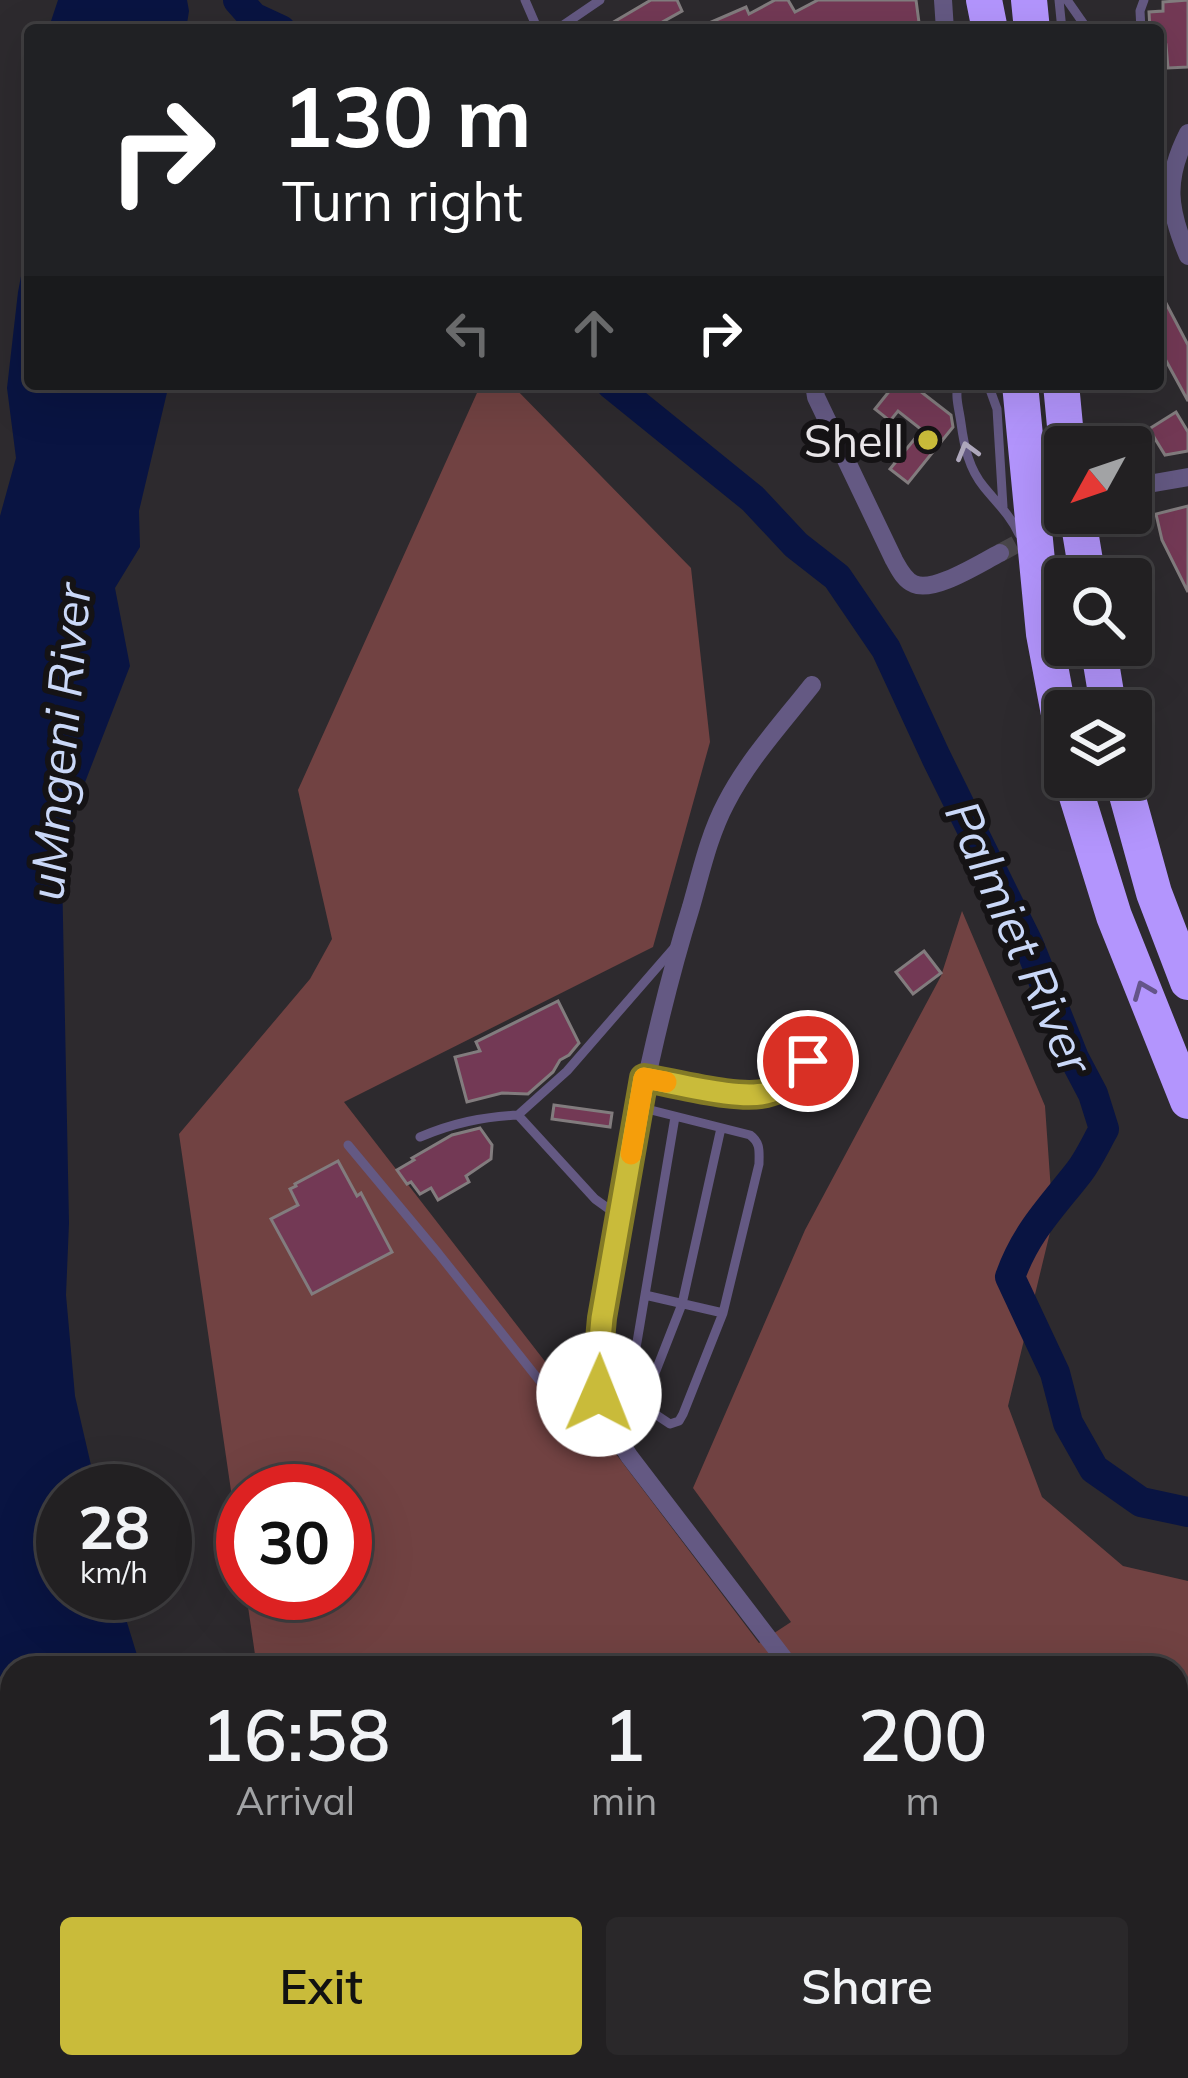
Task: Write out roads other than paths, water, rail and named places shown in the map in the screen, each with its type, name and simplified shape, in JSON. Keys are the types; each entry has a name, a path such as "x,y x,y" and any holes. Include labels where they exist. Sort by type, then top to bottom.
{"highway":[{"path":"1021,390 1044,634 1054,690"},
{"path":"1062,390 1065,426"},
{"path":"1078,798 1114,916 1188,1101"},
{"path":"1128,798 1154,893 1188,982"}],"street":[{"path":"1188,133 1170,186 1172,215 1188,256"},
{"path":"815,390 894,560 910,582 928,586 943,582 1000,553"},
{"path":"1152,484 1188,477"},
{"path":"782,1656 618,1438 599,1394 598,1361 644,1078 680,941 724,806 812,685"}],"lane":[{"path":"565,24 600,0"},
{"path":"1066,3 1085,1"},
{"path":"957,390 962,439 971,466 1013,522 1038,574"},
{"path":"990,390 997,409 1003,508"},
{"path":"420,1137 475,1118 518,1115 567,1071 680,941"},
{"path":"644,1078 749,1095 769,1093 794,1078 827,1034"},
{"path":"639,1107 750,1136 759,1148 723,1312 679,1421 670,1424 655,1414 635,1366 675,1117"},
{"path":"518,1115 595,1199 620,1217"},
{"path":"646,1396 682,1304 721,1129"},
{"path":"348,1145 558,1404 581,1422 618,1438"},
{"path":"645,1295 723,1312"}],"water":[{"path":"58,0 187,0 189,11 187,24 50,24"},
{"name":"uMngeni River","path":"24,260 24,390 168,390 139,511 140,547 115,588 130,666 77,803 62,870 69,1223 66,1295 75,1396 91,1464 36,1464 36,1620 126,1620 137,1656 0,1656 0,516 16,458 7,388"}],"waterway":[{"name":"Palmiet River","path":"238,0 253,17 268,24"},
{"name":"Palmiet River","path":"618,390 753,499 796,545 837,577 886,649 1029,945 1104,1129 1083,1167 1031,1233 1010,1277 1055,1373 1068,1423 1094,1469 1141,1502 1188,1512"}],"tunnel":[{"path":"1000,553 1044,529"}],"place":[{"name":"Shell","path":"928,440"}]}
